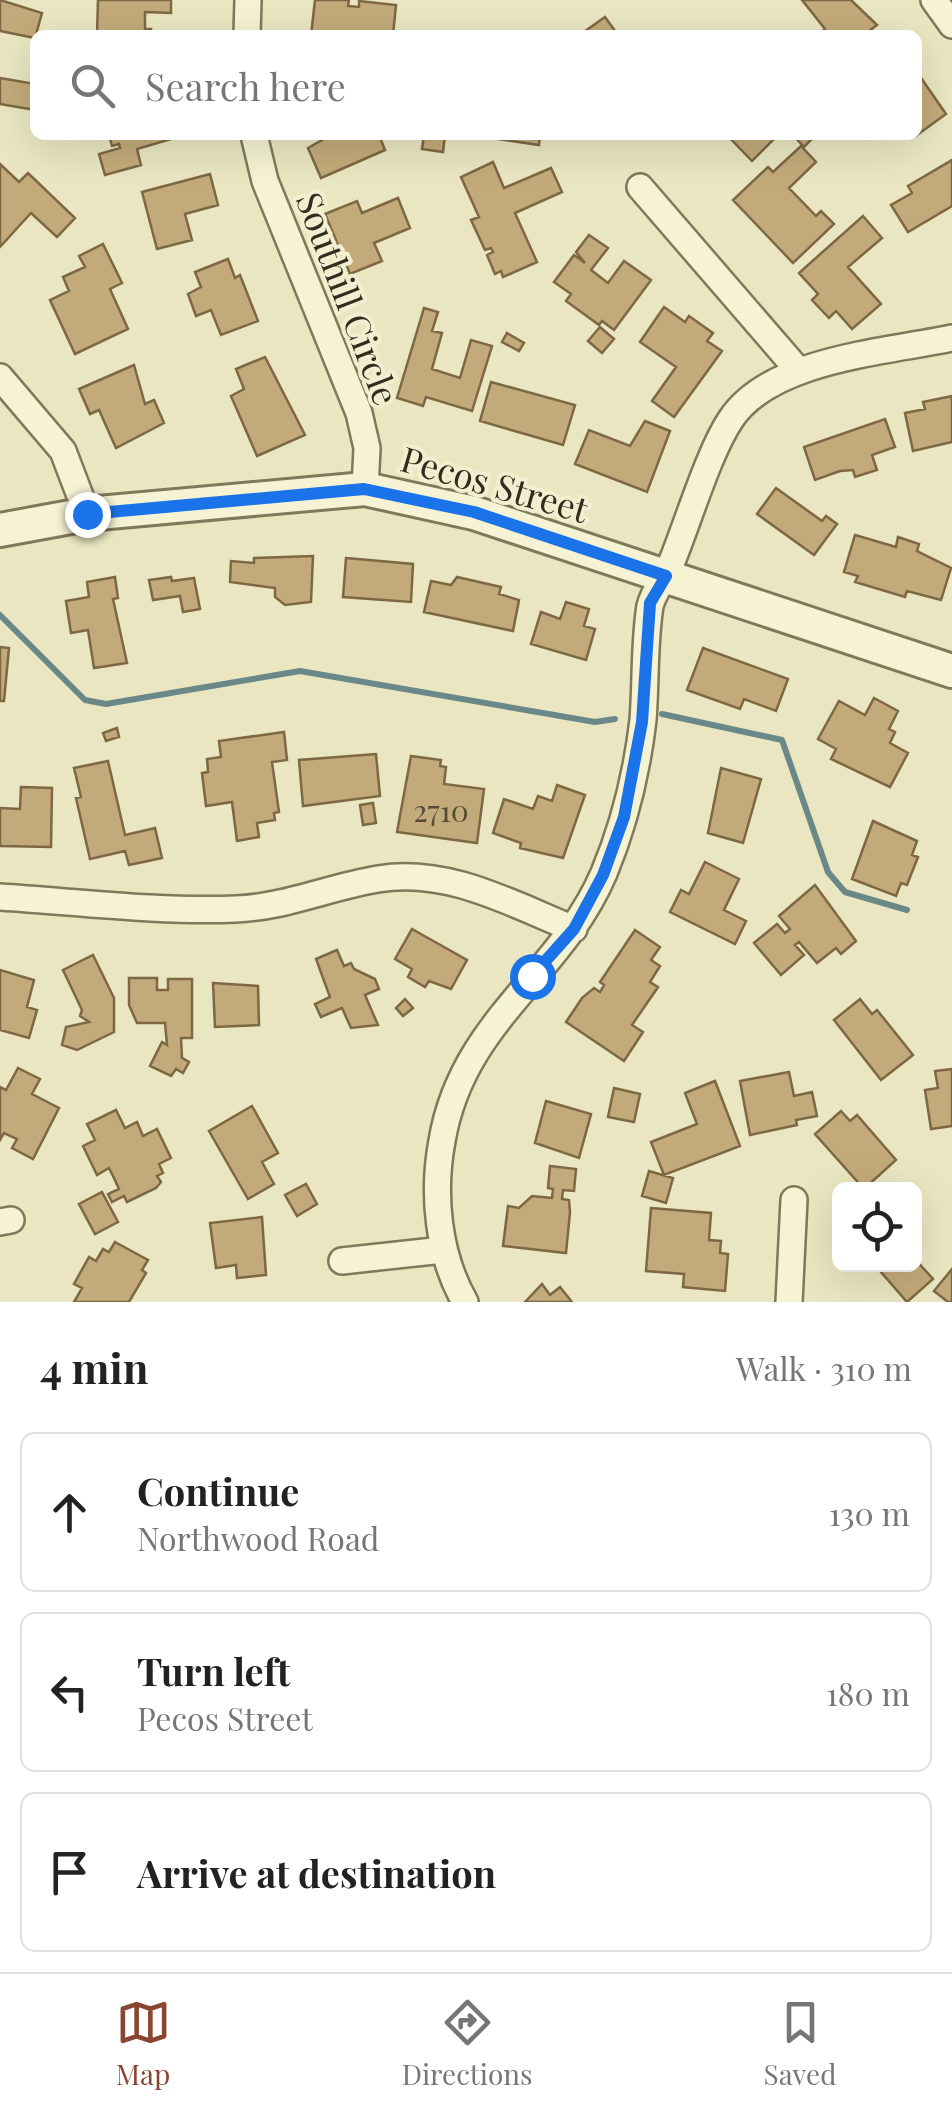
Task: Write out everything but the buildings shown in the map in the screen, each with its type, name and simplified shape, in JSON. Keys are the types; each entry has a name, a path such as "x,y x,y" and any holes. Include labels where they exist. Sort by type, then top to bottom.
{"street":[{"path":"246,30 248,0"},
{"path":"934,0 952,25"},
{"name":"Southill Circle","path":"255,140 265,181 359,413 367,448 364,489"},
{"path":"640,186 798,370"},
{"path":"465,1302 443,1250 438,1201 442,1142 456,1088 476,1045 574,929 603,875 624,817 642,722 650,603 666,576 730,420 756,392 798,370 952,338"},
{"path":"0,376 39,417 63,451 76,474 87,514"},
{"name":"Pecos Street","path":"0,530 87,514 364,489 474,512 910,661 952,671"},
{"path":"0,897 235,909 280,906 378,878 428,876 470,886 574,929"},
{"path":"789,1302 794,1200"},
{"path":"342,1261 443,1250"}],"waterway":[{"path":"0,615 85,700 106,704 300,671 595,722 615,719"},
{"path":"662,714 782,740 828,872 845,892 907,910"}],"route":[{"path":"87,514 364,489 474,512 666,576 650,603 642,722 624,817 603,875 574,929 532,976"}]}
